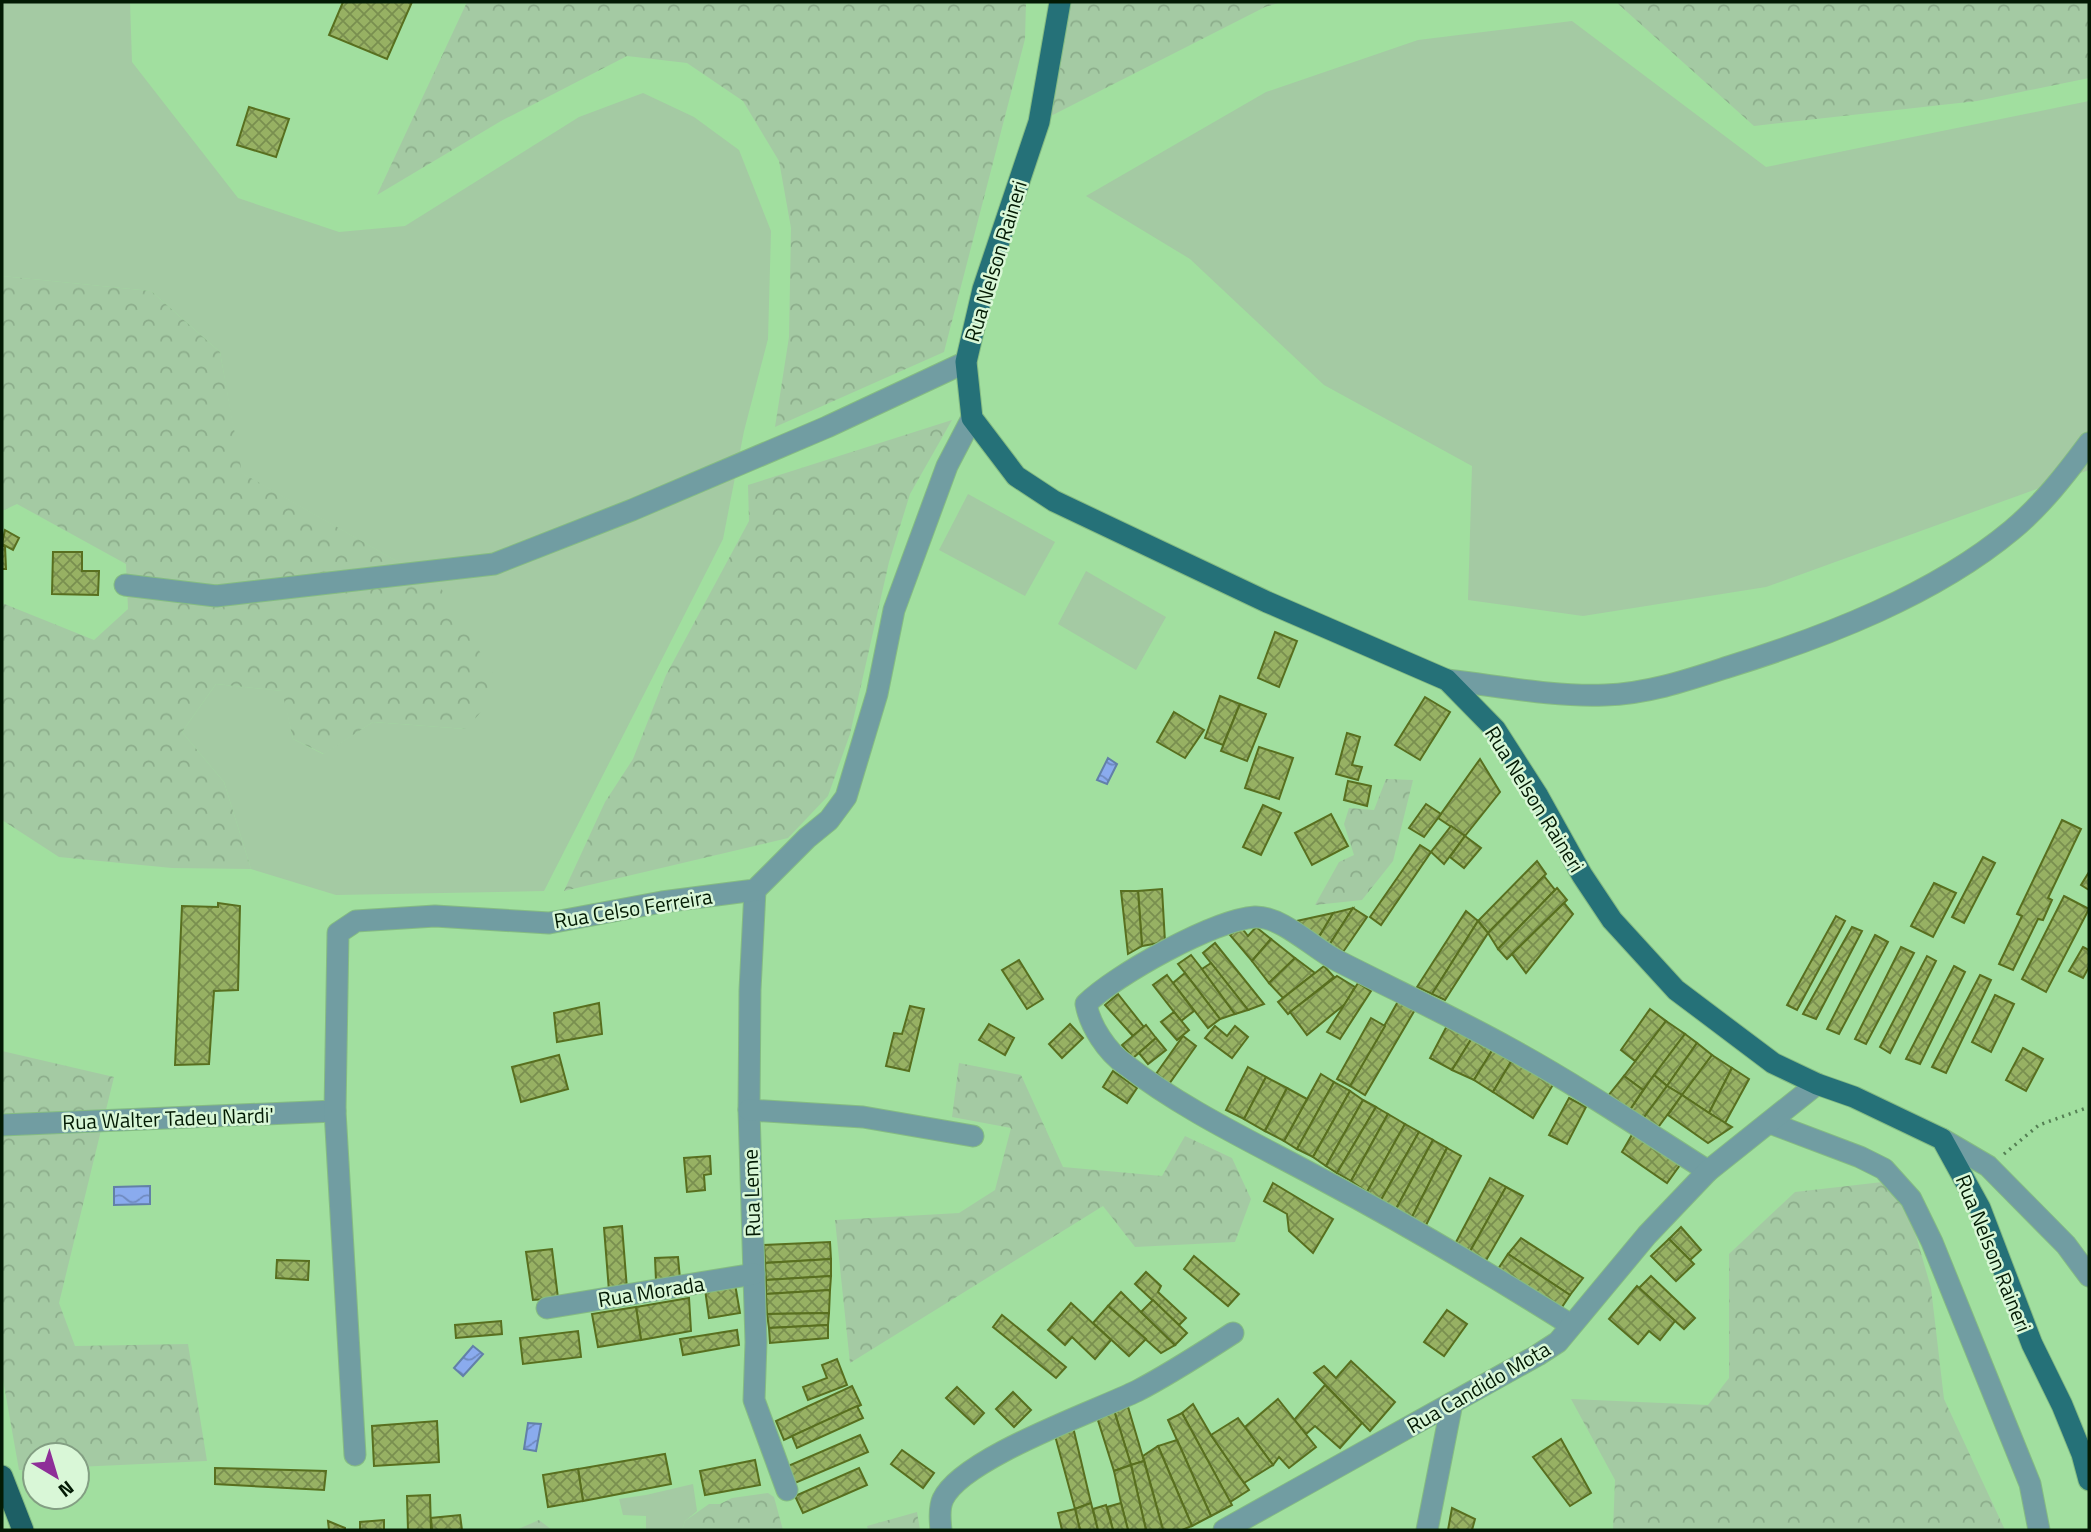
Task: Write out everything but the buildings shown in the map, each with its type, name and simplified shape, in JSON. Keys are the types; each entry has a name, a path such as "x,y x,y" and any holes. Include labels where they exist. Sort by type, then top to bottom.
{"highway":[{"path":"2,1476 23,1530"}],"main road":[{"name":"Rua Nelson Raineri","path":"1060,2 1039,122 983,289 966,362 972,418 1016,476 1054,501 1267,602 1447,680 1495,729 1612,920 1676,990 1773,1063 1817,1084 1854,1097 1942,1139 1980,1208 2027,1332 2082,1454 2089,1480"}],"street":[{"path":"125,585 216,596 494,565 827,427 966,362"},
{"path":"755,890 829,820 846,797 877,694 894,610 947,466 972,418"},
{"path":"1447,680 1578,695 1606,695 1643,691 1757,658 1862,618 1966,564 2013,530 2041,503 2089,443"},
{"name":"Rua Leme","path":"755,890 750,990 749,1110 754,1274 754,1400 787,1490"},
{"name":"Rua Celso Ferreira","path":"355,1455 335,1111 338,933 356,920 435,916 550,923 662,902 755,890"},
{"path":"1571,1325 1403,1223 1150,1082 1123,1064 1103,1040 1089,1018 1087,1004 1098,992 1164,953 1220,926 1256,917 1282,924 1336,960 1475,1030 1571,1084 1707,1171"},
{"name":"Rua Candido Mota","path":"1224,1530 1558,1342 1647,1235 1707,1171 1817,1084"},
{"path":"749,1110 863,1117 973,1136"},
{"name":"Rua Walter Tadeu Nardi'","path":"2,1125 335,1111"},
{"path":"1770,1123 1860,1157 1884,1169 1911,1199 1932,1242 2030,1484 2039,1530"},
{"path":"1942,1139 1988,1166 2066,1245 2089,1276"},
{"name":"Rua Morada","path":"547,1308 754,1274"},
{"path":"941,1530 942,1499 955,1483 979,1466 1024,1440 1139,1390 1233,1333"},
{"path":"1427,1530 1452,1403"}],"path":[{"path":"1988,1166 2039,1125 2089,1107"}],"green space":[{"path":"2,2 130,2 132,62 238,198 339,232 405,226 579,117 643,93 694,117 739,150 771,231 768,339 744,431 723,539 544,891 336,895 251,869 224,782 182,732 216,684 283,691 293,739 323,754 373,722 466,729 439,585 241,473 220,352 151,291 2,276"},
{"path":"467,2 1026,2 1025,39 944,352 775,427 789,337 791,228 779,161 743,101 687,63 627,56 501,121 377,195"},
{"path":"1060,2 1282,2 1265,7 1039,122"},
{"path":"1616,2 2089,2 2089,78 1977,101 1754,126"},
{"path":"1572,21 1766,167 2089,101 2089,470 1766,587 1583,616 1468,600 1472,466 1324,385 1190,259 1086,196 1266,92 1418,40"},
{"path":"2,276 151,291 220,352 242,473 439,585 502,688 466,729 373,722 324,754 293,739 282,691 216,684 182,732 224,782 251,869 172,868 59,857 2,820 2,603 94,640 128,609 126,564 17,504 2,511"},
{"path":"952,420 910,494 889,562 850,734 828,796 788,838 564,891 605,802 633,759 666,675 749,521 748,485"},
{"path":"968,494 1055,542 1025,596 939,550"},
{"path":"1086,571 1166,617 1136,670 1058,624"},
{"path":"1386,779 1413,780 1393,861 1362,900 1315,905 1339,862 1354,855 1344,824 1349,808 1374,810"},
{"path":"2,1051 114,1077 59,1303 75,1346 188,1344 207,1461 91,1466 91,1441 21,1441 19,1470 2,1374"},
{"path":"959,1063 1021,1075 1063,1167 1162,1176 1185,1136 1232,1158 1251,1199 1235,1242 1135,1247 1103,1206 850,1363 835,1220 959,1213 995,1190 1011,1128 952,1117"},
{"path":"1900,1180 1931,1288 1944,1399 2005,1530 1613,1530 1615,1480 1571,1399 1708,1405 1729,1378 1729,1254 1795,1192"},
{"path":"693,1484 697,1511 685,1521 682,1530 646,1530 646,1516 623,1515 619,1499"},
{"path":"768,1493 774,1497 783,1530 682,1530 685,1521 709,1504"},
{"path":"917,1512 920,1530 868,1530 867,1526"},
{"path":"539,1520 552,1530 516,1530"}],"water":[{"path":"1108,758 1117,764 1107,784 1097,780"},
{"path":"150,1186 150,1204 114,1205 114,1187"},
{"path":"473,1346 483,1354 463,1376 454,1368"},
{"path":"528,1423 541,1424 536,1451 524,1449"}]}
